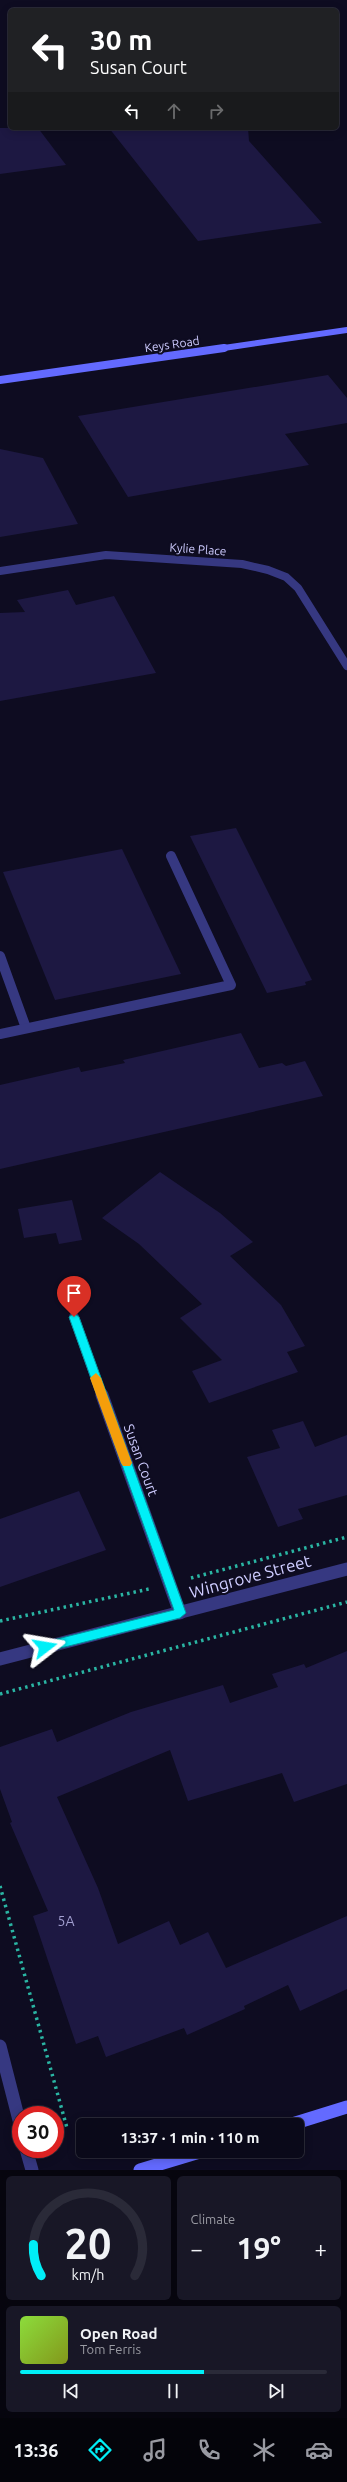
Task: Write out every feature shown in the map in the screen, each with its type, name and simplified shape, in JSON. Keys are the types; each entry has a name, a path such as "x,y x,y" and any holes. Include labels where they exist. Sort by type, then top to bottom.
{"street":[{"name":"Keys Road","path":"0,380 347,330"},
{"name":"Kylie Place","path":"0,571 106,555 242,564 262,567 291,581 301,592 347,666"},
{"path":"0,1034 231,985 170,856"},
{"path":"0,956 26,1028"},
{"name":"Susan Court","path":"74,1317 180,1613"},
{"name":"Wingrove Street","path":"0,1659 347,1569"},
{"path":"0,2046 15,2106"},
{"path":"304,2120 347,2107"},
{"path":"29,2158 32,2170"},
{"path":"140,2170 180,2158"}],"path":[{"path":"0,1694 347,1602"},
{"path":"0,1886 67,2128"}],"building":[{"path":"0,128 8,128 8,130 40,130 66,165 0,174"},
{"path":"111,130 248,130 249,141 322,223 198,241"},
{"path":"328,375 347,398 347,423 285,434 309,465 128,497 78,416"},
{"path":"0,449 43,458 78,524 0,537"},
{"path":"68,590 76,605 114,596 156,673 0,701 0,613 25,612 17,600"},
{"path":"236,828 312,980 305,982 306,985 267,993 190,836"},
{"path":"122,849 181,974 55,1000 3,872"},
{"path":"241,1033 259,1068 282,1063 286,1066 305,1061 323,1096 0,1169 0,1085 79,1067 81,1072 125,1063 123,1060"},
{"path":"160,1172 220,1213 253,1242 230,1256 281,1305 305,1346 287,1352 298,1372 209,1403 192,1371 222,1360 180,1318 202,1304 139,1244 102,1218"},
{"path":"72,1200 82,1240 59,1244 56,1233 24,1238 18,1209"},
{"path":"303,1421 315,1447 347,1435 347,1495 298,1509 303,1519 278,1527 247,1457 280,1448 272,1430"},
{"path":"79,1491 106,1550 0,1587 0,1519"},
{"path":"347,1651 347,1784 294,1802 282,1773 188,1801 170,1750 57,1797 98,1888 118,1944 169,1921 180,1945 208,1932 226,1968 347,1916 347,1989 300,2011 288,1985 244,2006 245,2009 187,2035 184,2028 106,2057 98,2036 76,2044 33,1916 48,1911 10,1823 12,1822 0,1789 0,1747 52,1729 57,1742 131,1712 223,1685 230,1703 278,1687 272,1674 304,1664 306,1668"}],"slow traffic":[{"path":"96,1378 126,1463"}],"route":[{"path":"45,1647 180,1613 74,1317"}]}
